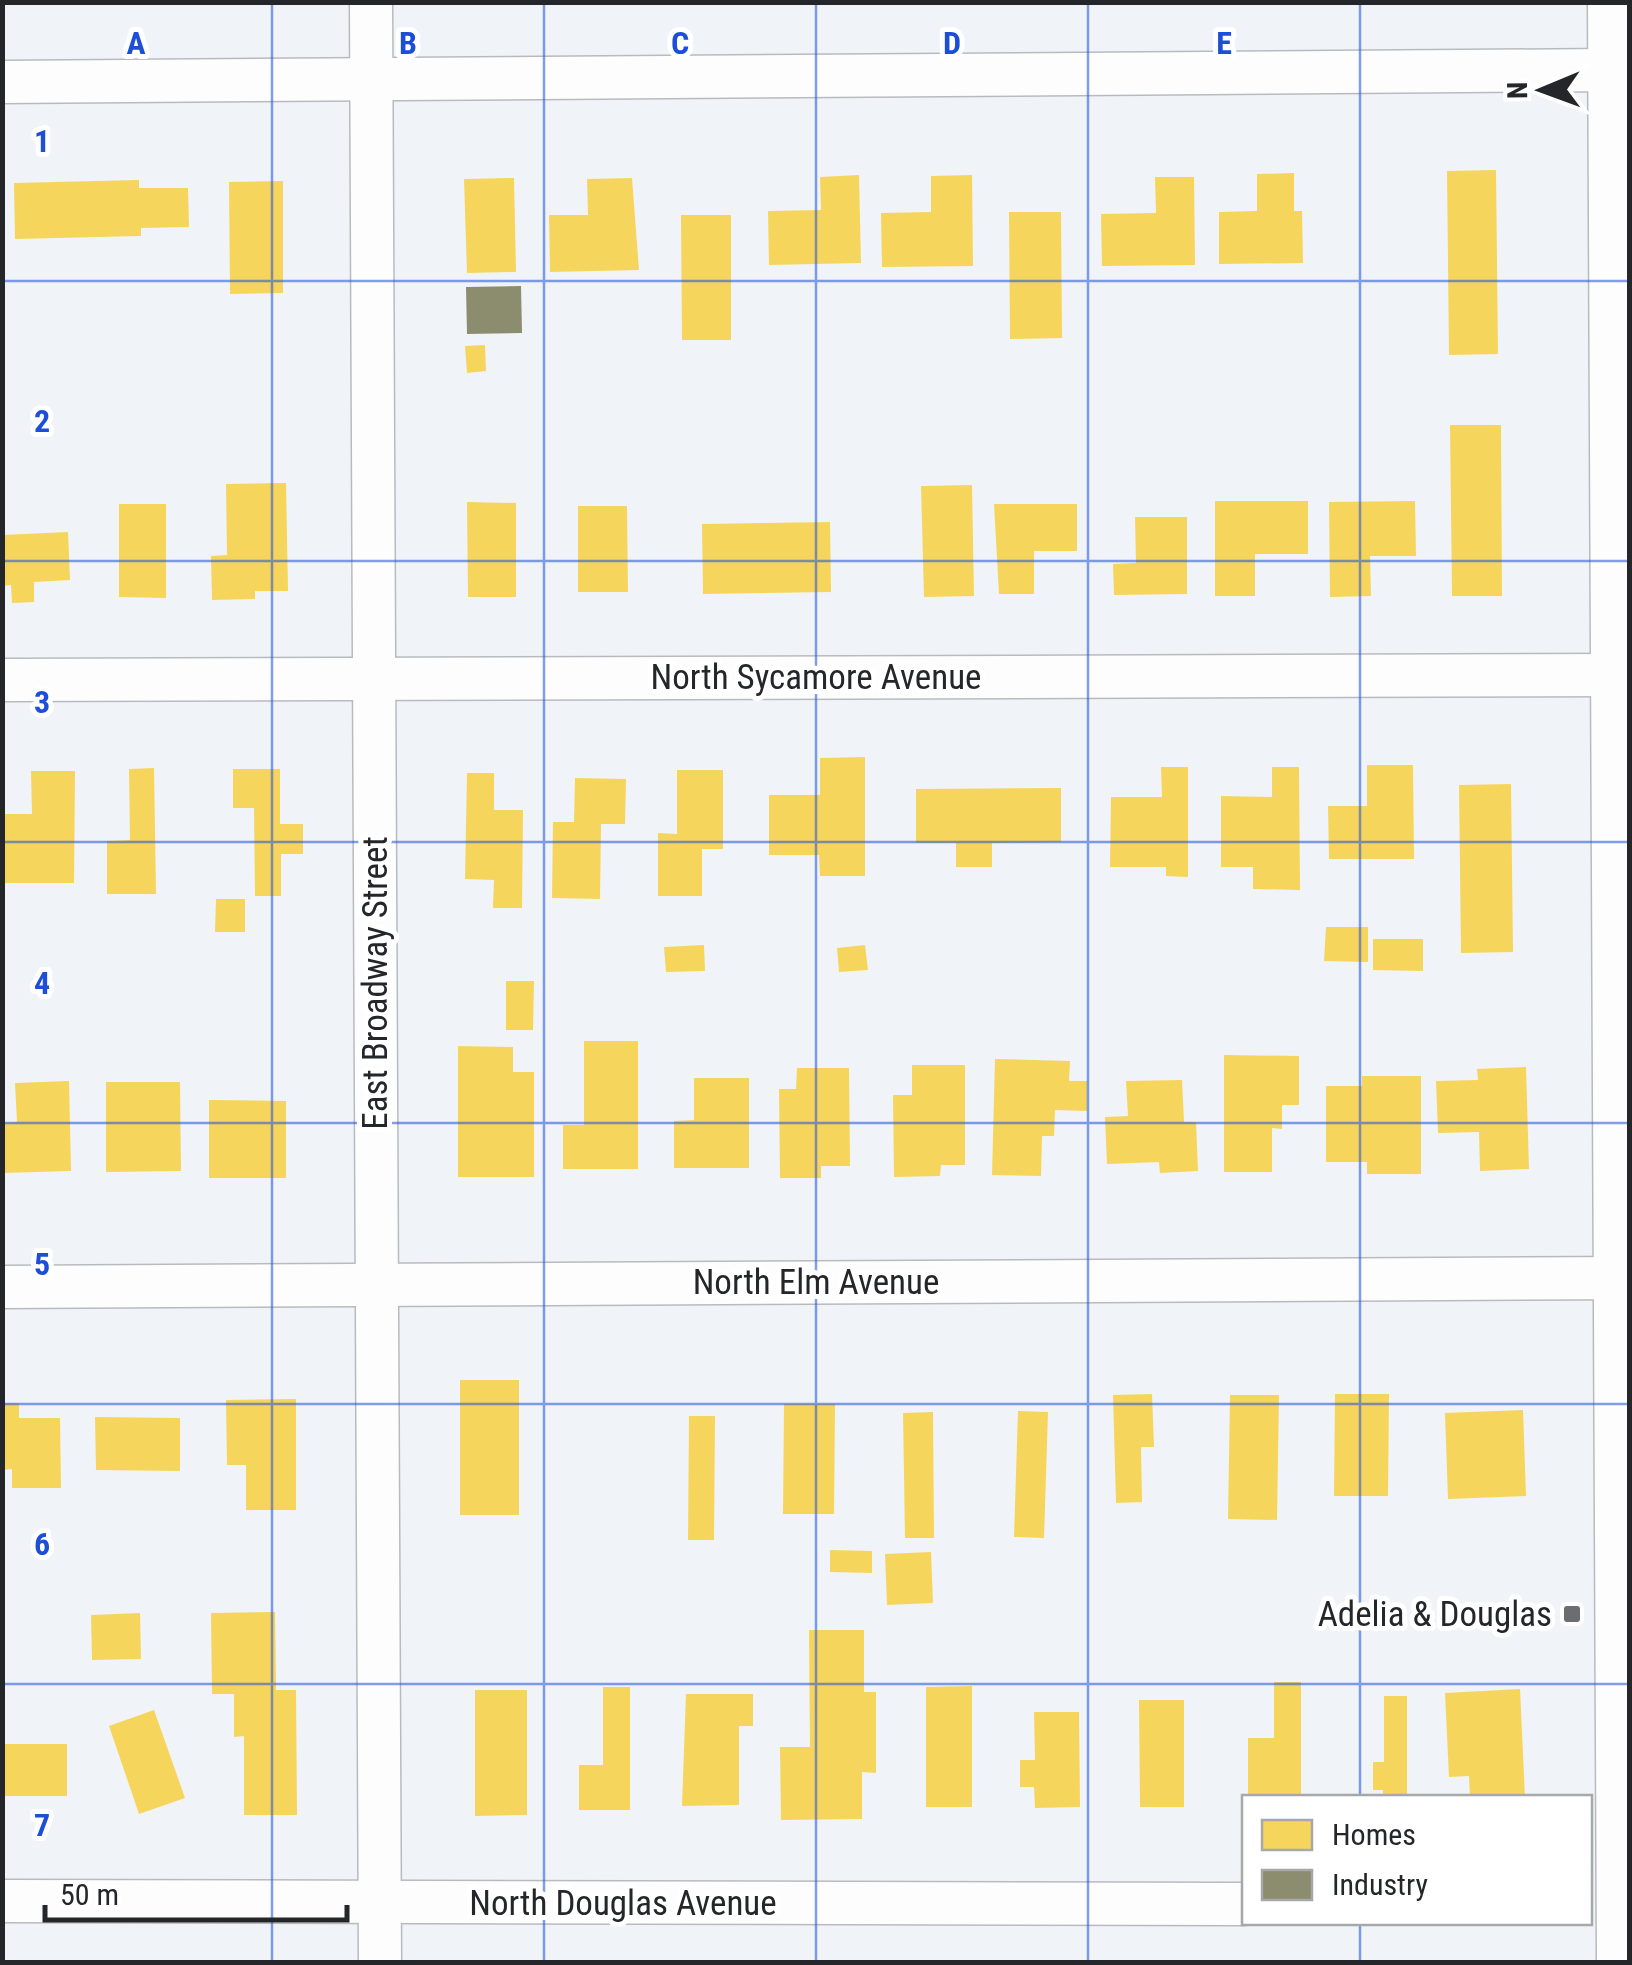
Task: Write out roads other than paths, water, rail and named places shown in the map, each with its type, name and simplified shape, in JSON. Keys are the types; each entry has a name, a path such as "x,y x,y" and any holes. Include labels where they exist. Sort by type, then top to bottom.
{"street":[{"name":"East Broadway Street","path":"371,2 380,1962"},
{"path":"1609,2 1621,675 1622,1278 1612,1904 1618,1962"},
{"path":"2,82 1609,70"},
{"name":"North Sycamore Avenue","path":"2,680 1621,675"},
{"name":"North Elm Avenue","path":"2,1286 1622,1278"},
{"name":"North Douglas Avenue","path":"2,1901 1242,1904"}],"place":[{"name":"Adelia & Douglas","path":"1572,1614"}]}
